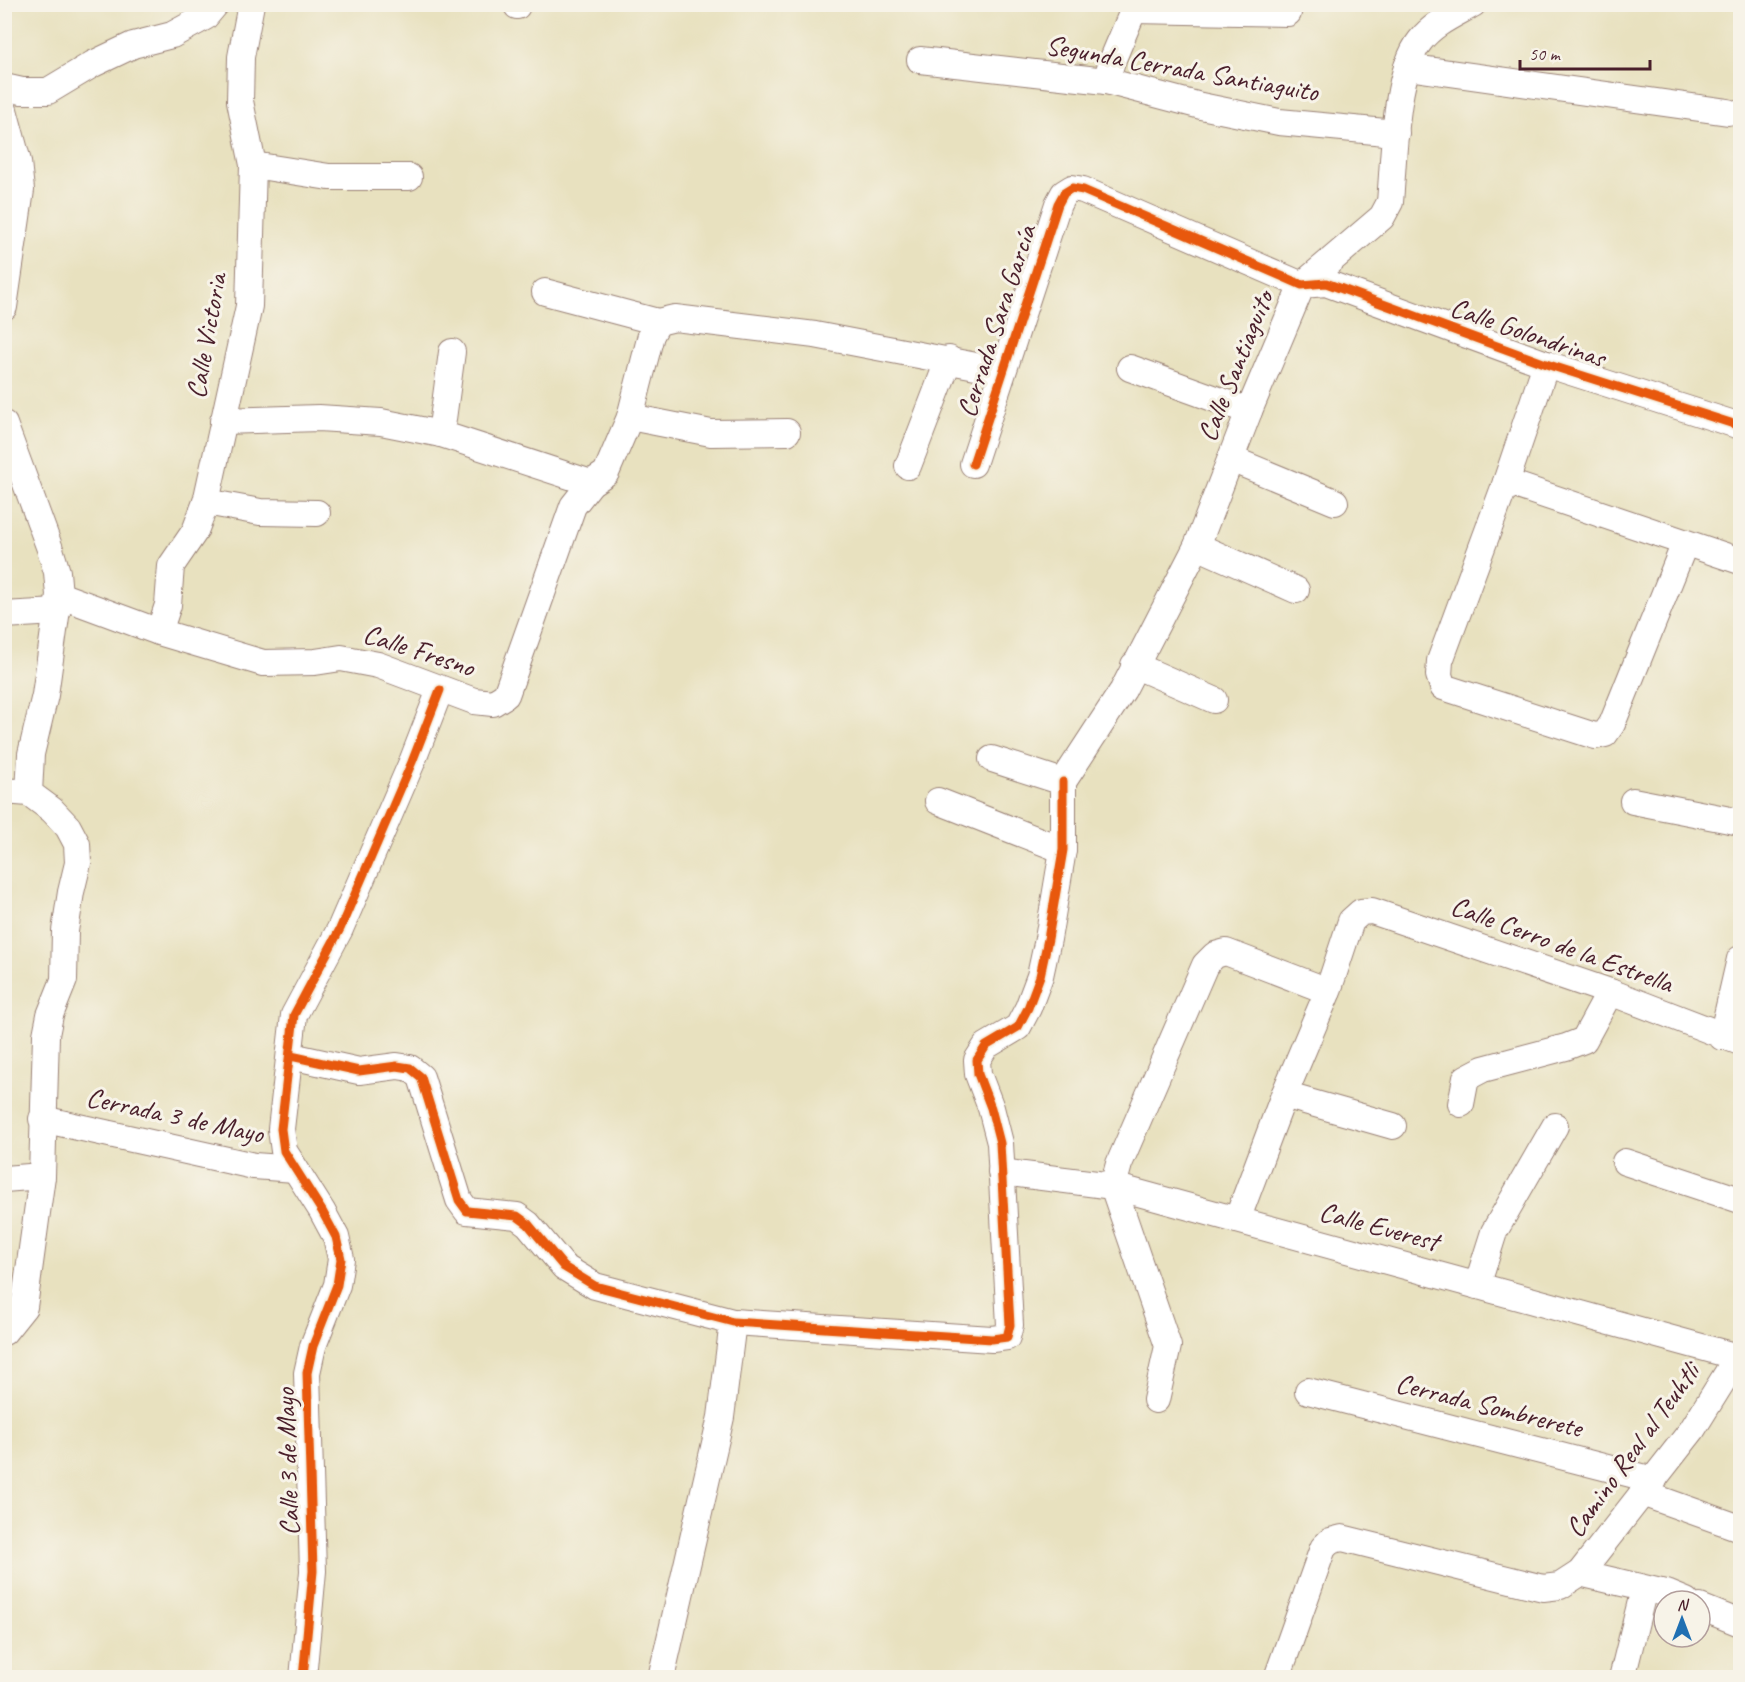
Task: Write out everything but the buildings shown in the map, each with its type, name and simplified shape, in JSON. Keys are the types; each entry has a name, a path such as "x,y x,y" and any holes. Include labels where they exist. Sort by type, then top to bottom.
{"street":[{"path":"4,87 22,91 48,91 103,59 133,45 172,35 205,17 216,4"},
{"name":"Calle Victoria","path":"159,632 168,605 171,566 195,531 206,502 249,306 253,165 240,101 241,57 250,4"},
{"name":"Calle Santiaguito","path":"1063,782 1123,690 1197,546 1249,411 1302,285 1382,217 1390,202 1398,103 1407,67 1419,42 1436,25 1473,4"},
{"path":"1106,81 1112,60 1135,7 1288,13"},
{"name":"Segunda Cerrada Santiaguito","path":"921,60 1106,81 1201,106 1279,122 1396,133"},
{"path":"1407,67 1728,112"},
{"path":"4,110 18,162 21,190 4,307"},
{"path":"253,165 329,177 409,177"},
{"name":"Cerrada Sara García","path":"973,464 1002,371 1064,192 1072,188 1083,190 1302,285"},
{"name":"Calle Golondrinas","path":"1302,285 1326,284 1546,364 1740,426"},
{"name":"Cerrada Sara García","path":"545,292 658,322 675,318 815,335 1002,371"},
{"name":"Calle Fresno","path":"58,604 263,663 315,662 341,658 378,665 440,690 474,701 492,703 506,694 573,507 591,483 606,473 630,417 651,336 658,322"},
{"path":"441,434 452,352"},
{"path":"908,466 949,359"},
{"path":"1546,364 1506,482 1440,661 1439,675 1443,687 1595,736 1605,734 1612,724 1685,543"},
{"path":"1130,368 1249,411"},
{"path":"630,417 711,433 787,432"},
{"path":"223,421 330,419 381,422 441,434 591,483"},
{"path":"4,424 57,572 58,604 45,695 31,754 17,792 52,810 68,827 77,844 78,863 65,931 64,980 50,1015 46,1035 42,1176 24,1307 4,1332"},
{"path":"1231,459 1335,502"},
{"path":"1506,482 1740,561"},
{"path":"206,502 260,512 318,513"},
{"path":"1197,546 1296,590"},
{"path":"4,615 58,604"},
{"path":"1134,665 1214,700"},
{"name":"Calle 3 de Mayo","path":"303,1677 313,1571 306,1373 313,1346 337,1286 340,1260 336,1237 284,1151 281,1129 294,1015 340,929 412,762 440,690"},
{"path":"291,1056 359,1071 397,1066 410,1068 421,1077 459,1200 467,1211 517,1216 528,1224 564,1267 595,1286 733,1322 992,1339 1007,1337 1010,1325 1000,1143 991,1108 978,1074 977,1060 986,1046 1018,1027 1040,976 1063,850 1063,782 992,759"},
{"path":"938,801 1063,850"},
{"path":"1633,801 1740,822"},
{"name":"Calle Cerro de la Estrella","path":"1328,991 1351,921 1361,912 1372,910 1610,992 1731,1040"},
{"path":"1156,1400 1168,1346 1113,1186 1119,1164 1205,965 1215,955 1226,952 1328,991 1284,1095 1237,1220"},
{"path":"1731,1040 1740,959"},
{"path":"1461,1104 1466,1078 1483,1069 1584,1040 1610,992"},
{"path":"1284,1095 1393,1126"},
{"name":"Cerrada 3 de Mayo","path":"42,1119 254,1166 295,1169"},
{"path":"1477,1286 1494,1232 1555,1126"},
{"path":"1625,1162 1740,1200"},
{"name":"Calle Everest","path":"1001,1172 1113,1186 1739,1355"},
{"path":"4,1179 42,1176"},
{"path":"660,1677 721,1417 733,1322"},
{"name":"Camino Real al Teuhtli","path":"1652,1591 1580,1573 1692,1430 1739,1355"},
{"name":"Cerrada Sombrerete","path":"1308,1391 1648,1486 1740,1528"},
{"path":"1277,1677 1323,1548 1330,1540 1342,1538 1543,1588 1560,1586 1580,1573"},
{"path":"1622,1677 1644,1589"},
{"path":"1712,1611 1740,1623"}],"cycle path":[{"path":"973,464 1058,204 1064,193 1072,188 1083,190 1302,285 1326,283 1546,364 1740,426"},
{"path":"303,1678 313,1571 307,1373 313,1346 337,1285 341,1259 336,1237 284,1151 281,1129 294,1015 340,929 412,762 440,690"},
{"path":"291,1056 359,1071 397,1066 410,1068 421,1077 459,1200 467,1211 517,1216 528,1224 564,1267 595,1286 733,1322 992,1339 1007,1337 1010,1325 1000,1143 991,1108 978,1074 977,1060 986,1046 1018,1027 1040,976 1063,850 1063,782"}]}
